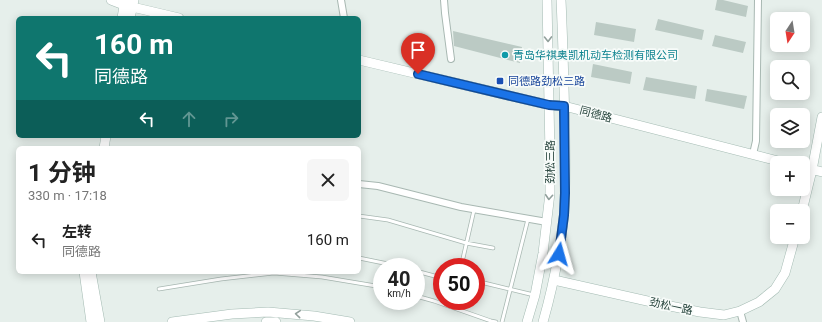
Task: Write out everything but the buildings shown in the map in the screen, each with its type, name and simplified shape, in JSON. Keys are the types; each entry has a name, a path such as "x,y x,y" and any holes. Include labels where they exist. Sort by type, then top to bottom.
{"street":[{"path":"110,0 129,3 173,16"},
{"path":"341,0 344,16"},
{"path":"444,0 452,59"},
{"name":"劲松三路","path":"527,322 535,295 543,253 550,193 547,0"},
{"name":"劲松三路","path":"543,322 554,280 561,237 565,193 561,0"},
{"path":"753,154 756,141 758,0"},
{"path":"123,16 129,3"},
{"path":"129,3 130,16"},
{"name":"同德路","path":"361,60 549,105 564,106 770,159"},
{"path":"810,162 822,117"},
{"path":"810,169 822,172"},
{"path":"361,184 378,186 474,210 547,222"},
{"name":"劲松一路","path":"554,280 665,305 700,312 724,314 740,311 759,302 775,289 785,273 793,244"},
{"path":"84,274 95,321"},
{"path":"91,274 95,321"},
{"path":"740,311 743,322"},
{"path":"172,322 232,314 268,312 314,316 350,322"},
{"path":"266,322 276,322"}],"lane":[{"path":"463,258 474,210"},
{"path":"361,216 388,220 466,243 493,248"},
{"path":"502,322 528,219"},
{"path":"361,258 373,261"},
{"path":"159,289 222,279 274,274 322,277 373,285"},
{"path":"485,282 535,295"},
{"path":"425,298 496,322"}],"place":[{"name":"青岛华祺奥凯机动车检测有限公司","path":"505,55"},
{"name":"同德路劲松三路","path":"500,81"}],"route":[{"path":"418,74 549,105 564,106 566,156 565,193 559,254"}]}
